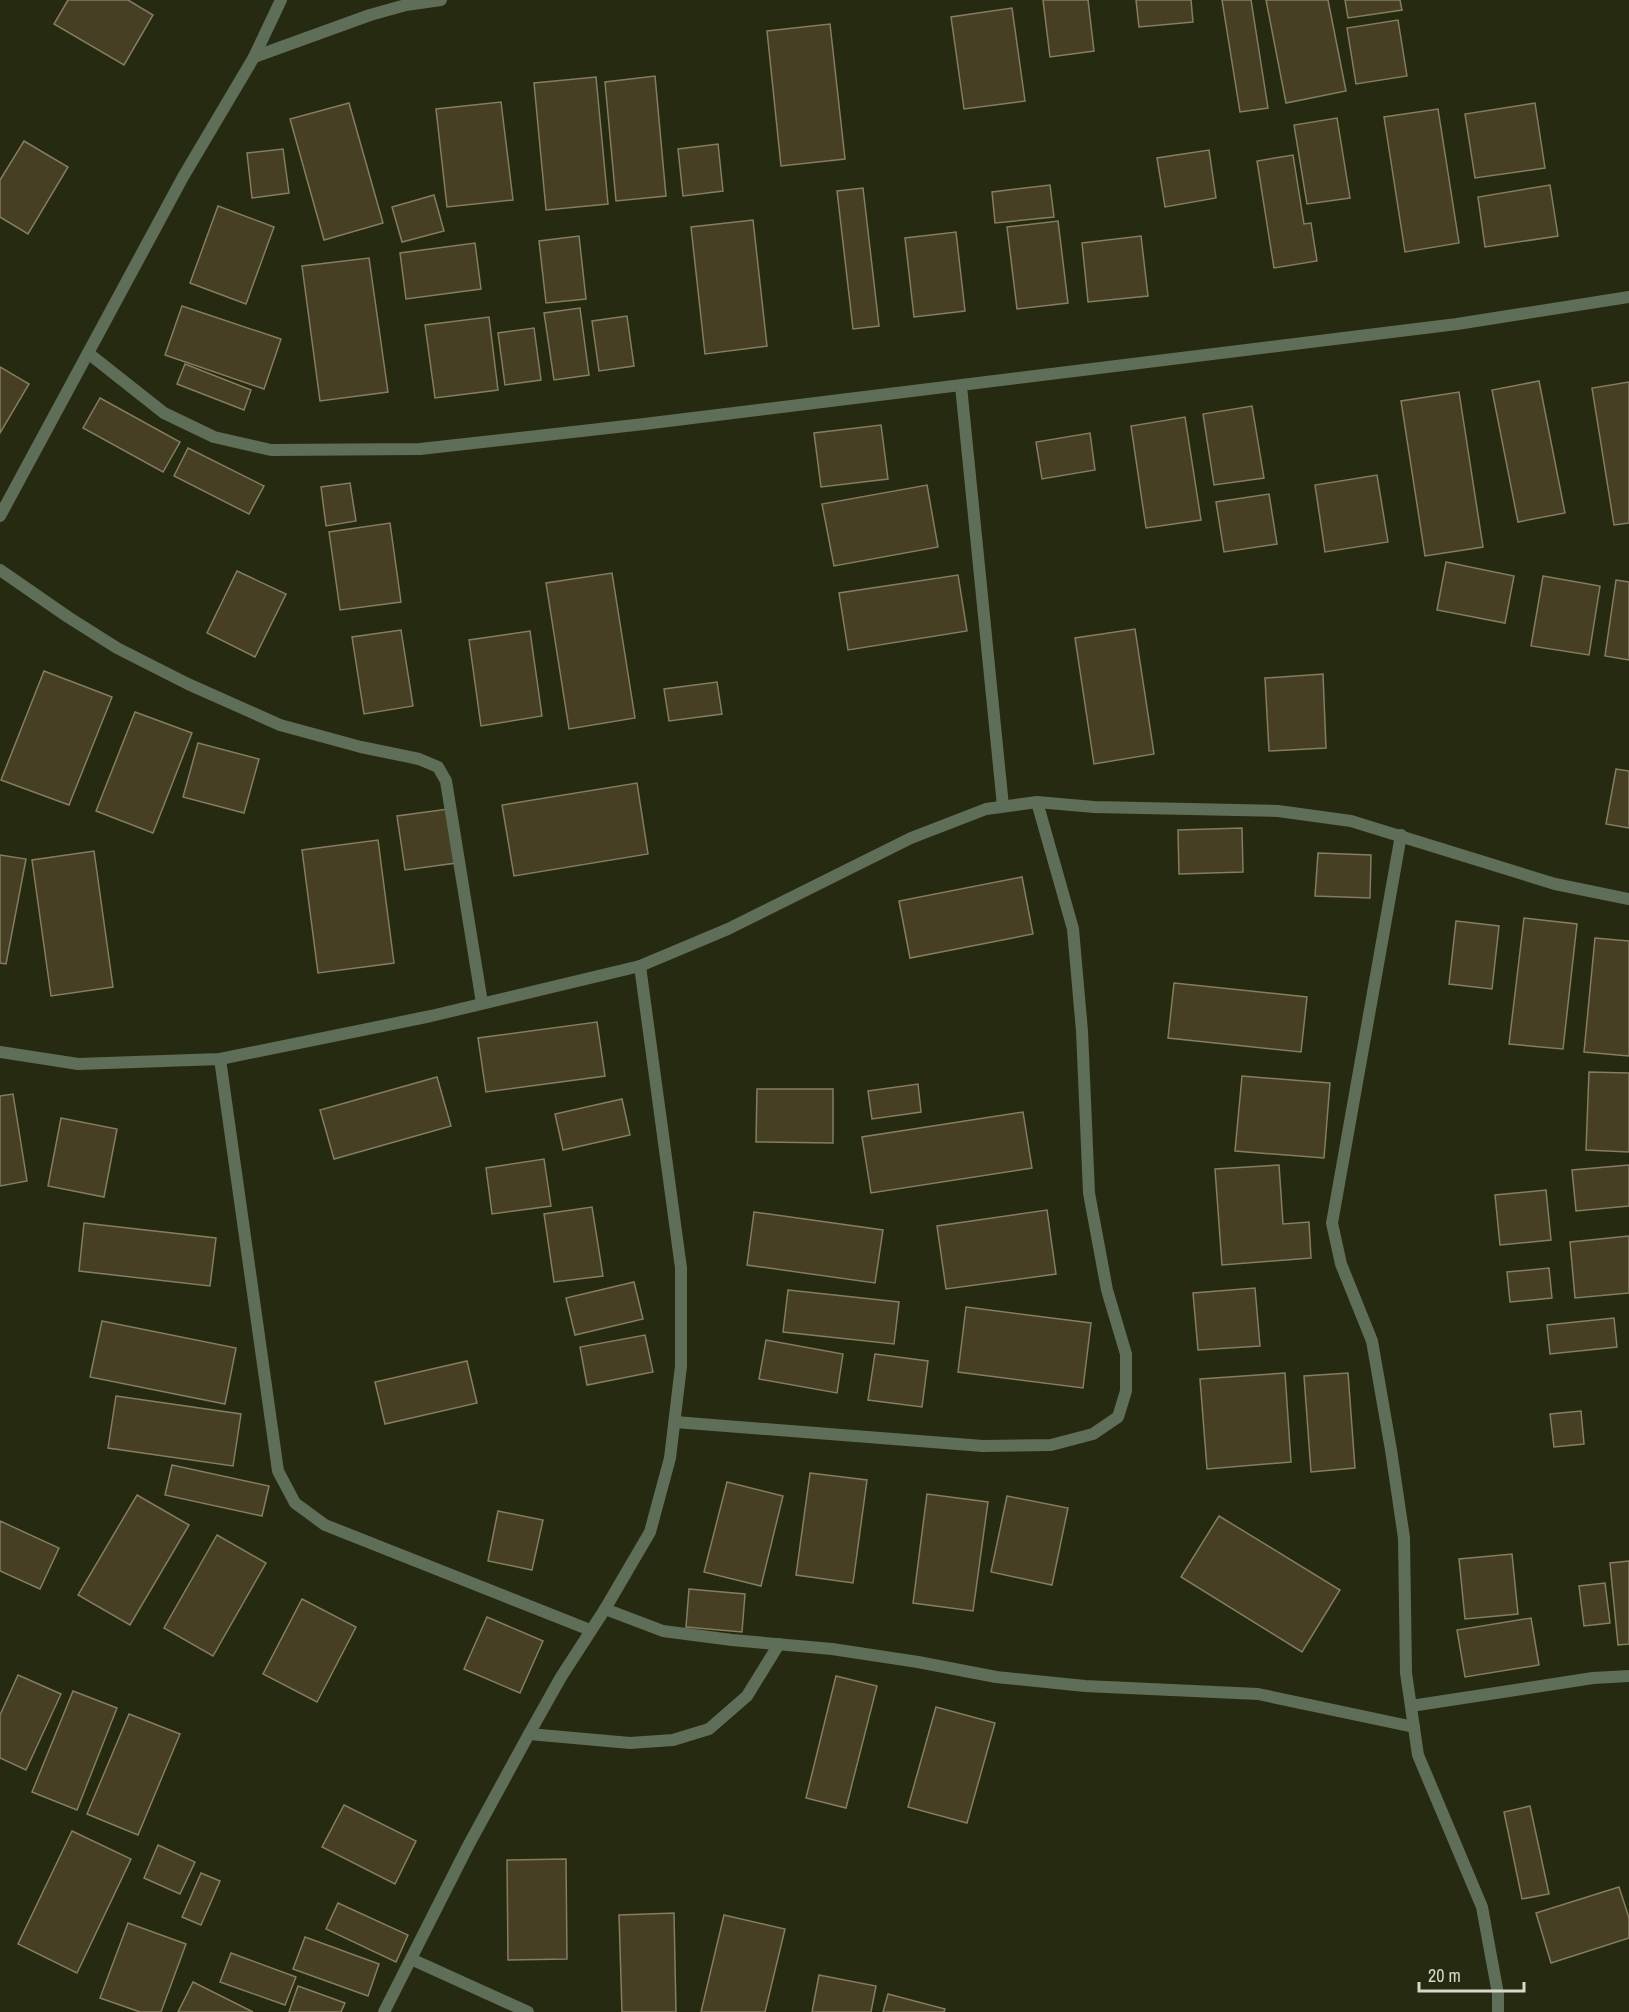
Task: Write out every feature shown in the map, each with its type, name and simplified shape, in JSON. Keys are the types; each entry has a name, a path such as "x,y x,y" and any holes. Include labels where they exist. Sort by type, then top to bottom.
{"street":[{"path":"0,516 183,177 254,57 280,0"},
{"path":"254,57 370,15 406,5 441,0"},
{"path":"88,352 164,413 214,437 271,450 420,449 656,423 1457,324 1629,297"},
{"path":"961,386 1003,806"},
{"path":"0,570 117,648 188,684 280,725 361,747 419,759 438,767 447,781 482,1004"},
{"path":"675,1422 983,1446 1051,1445 1093,1434 1118,1417 1126,1391 1126,1354 1107,1290 1089,1193 1082,1031 1072,929 1037,802"},
{"path":"0,1052 78,1064 220,1059 431,1016 640,966 728,929 911,838 986,809 1037,802 1094,807 1278,811 1351,820 1555,884 1629,899"},
{"path":"1401,836 1332,1223 1341,1264 1372,1341 1391,1450 1404,1538 1406,1672 1418,1755 1482,1907 1498,1994 1498,2012"},
{"path":"384,2012 468,1846 529,1734 650,1532 670,1458 681,1366 681,1268 640,966"},
{"path":"220,1059 278,1471 295,1503 325,1525 590,1630"},
{"path":"605,1609 663,1630 732,1640 832,1649 996,1677 1085,1686 1258,1694 1414,1727"},
{"path":"529,1734 630,1743 673,1740 709,1729 747,1696 779,1644"},
{"path":"1411,1706 1593,1678 1629,1676"},
{"path":"411,1959 528,2012"}],"building":[{"path":"68,0 128,0 153,15 124,65 54,24"},
{"path":"1043,0 1088,0 1094,51 1050,57"},
{"path":"1136,0 1191,0 1193,22 1139,27"},
{"path":"1222,0 1251,0 1268,108 1240,112"},
{"path":"1266,0 1328,0 1346,91 1286,103"},
{"path":"1345,0 1400,0 1402,10 1348,18"},
{"path":"1012,8 1025,101 964,109 951,17"},
{"path":"1398,20 1407,76 1356,84 1347,28"},
{"path":"830,24 845,159 781,166 767,31"},
{"path":"655,76 666,196 616,201 605,82"},
{"path":"596,77 608,204 546,210 534,83"},
{"path":"501,102 513,200 447,207 436,109"},
{"path":"349,103 383,223 324,240 290,119"},
{"path":"1535,103 1545,168 1475,178 1465,114"},
{"path":"1438,109 1459,243 1405,252 1384,117"},
{"path":"1337,118 1350,198 1307,204 1294,125"},
{"path":"24,141 68,167 28,234 0,217 0,180"},
{"path":"718,144 723,191 683,196 678,149"},
{"path":"283,149 289,193 252,198 247,153"},
{"path":"1209,150 1216,198 1165,207 1157,158"},
{"path":"1293,155 1304,224 1311,223 1317,261 1274,268 1257,161"},
{"path":"1050,185 1054,217 995,223 992,192"},
{"path":"1550,185 1558,236 1485,247 1478,197"},
{"path":"863,188 879,326 853,329 837,191"},
{"path":"434,195 444,231 402,242 392,207"},
{"path":"218,206 274,227 246,304 190,283"},
{"path":"753,220 767,346 705,354 691,227"},
{"path":"1058,221 1068,303 1017,309 1007,227"},
{"path":"956,232 965,311 914,317 905,238"},
{"path":"579,236 586,299 546,303 539,241"},
{"path":"1141,236 1148,296 1088,302 1082,243"},
{"path":"475,243 481,289 406,299 400,253"},
{"path":"369,258 388,392 320,401 302,266"},
{"path":"182,306 281,339 264,389 165,355"},
{"path":"580,308 589,375 554,380 544,313"},
{"path":"627,316 634,366 599,371 592,321"},
{"path":"489,317 498,390 435,398 425,325"},
{"path":"534,328 541,380 505,385 498,333"},
{"path":"185,364 251,390 244,410 177,384"},
{"path":"0,367 29,384 0,433"},
{"path":"1539,381 1565,513 1518,522 1492,390"},
{"path":"1629,382 1629,523 1614,525 1592,388"},
{"path":"1459,392 1483,547 1425,556 1401,401"},
{"path":"100,398 180,442 163,472 83,428"},
{"path":"1252,406 1264,478 1214,485 1203,414"},
{"path":"1185,417 1201,520 1146,528 1131,426"},
{"path":"881,425 888,479 821,487 814,433"},
{"path":"1090,433 1095,470 1042,479 1036,442"},
{"path":"188,448 264,486 249,514 174,476"},
{"path":"1377,475 1388,542 1325,552 1315,485"},
{"path":"350,483 356,521 326,526 321,487"},
{"path":"927,485 938,547 834,566 822,504"},
{"path":"1269,494 1277,544 1224,552 1216,502"},
{"path":"390,523 401,602 340,610 329,532"},
{"path":"1446,562 1514,576 1505,623 1437,610"},
{"path":"237,571 286,594 255,657 207,633"},
{"path":"612,573 635,718 569,729 546,583"},
{"path":"958,575 967,631 848,650 839,593"},
{"path":"1543,576 1600,586 1589,655 1531,646"},
{"path":"1616,580 1629,582 1629,660 1605,656"},
{"path":"1135,629 1154,754 1094,764 1075,638"},
{"path":"401,630 413,706 364,714 352,637"},
{"path":"530,631 542,716 481,726 469,640"},
{"path":"44,671 112,697 69,805 1,780"},
{"path":"1323,674 1326,748 1269,751 1265,678"},
{"path":"717,682 722,714 669,721 664,689"},
{"path":"135,712 192,733 153,833 96,811"},
{"path":"198,743 259,759 244,813 183,797"},
{"path":"1616,769 1629,771 1629,828 1606,824"},
{"path":"637,783 648,854 514,876 502,805"},
{"path":"448,809 456,863 405,870 397,816"},
{"path":"1242,828 1243,872 1179,874 1178,830"},
{"path":"378,840 394,963 318,973 302,850"},
{"path":"94,851 113,987 51,996 32,860"},
{"path":"1318,853 1371,855 1370,898 1315,896"},
{"path":"0,855 26,859 6,964 0,963"},
{"path":"1022,877 1033,934 910,958 899,901"},
{"path":"1524,918 1577,924 1563,1049 1509,1044"},
{"path":"1456,921 1499,926 1492,989 1449,984"},
{"path":"1595,938 1629,941 1629,1056 1584,1052"},
{"path":"1174,983 1307,997 1301,1052 1168,1038"},
{"path":"597,1022 605,1076 486,1092 478,1038"},
{"path":"1589,1072 1629,1073 1629,1152 1586,1150"},
{"path":"1242,1076 1330,1083 1324,1158 1235,1151"},
{"path":"437,1077 451,1126 334,1159 320,1110"},
{"path":"918,1084 921,1112 872,1119 868,1091"},
{"path":"757,1089 833,1089 833,1143 756,1142"},
{"path":"13,1094 27,1181 0,1186 0,1096"},
{"path":"622,1099 630,1135 563,1150 555,1114"},
{"path":"1023,1112 1032,1168 871,1193 862,1137"},
{"path":"61,1118 117,1129 104,1197 48,1186"},
{"path":"544,1159 551,1206 492,1214 486,1168"},
{"path":"1279,1165 1283,1224 1309,1222 1311,1258 1222,1265 1215,1169"},
{"path":"1629,1165 1629,1206 1576,1211 1572,1170"},
{"path":"1546,1190 1551,1240 1500,1245 1495,1195"},
{"path":"592,1207 603,1276 554,1282 544,1214"},
{"path":"1047,1210 1056,1274 946,1289 937,1226"},
{"path":"754,1212 883,1230 875,1283 747,1265"},
{"path":"84,1223 216,1238 210,1286 79,1271"},
{"path":"1629,1236 1629,1293 1575,1298 1570,1242"},
{"path":"1549,1268 1552,1298 1510,1302 1507,1272"},
{"path":"634,1282 643,1319 575,1335 566,1298"},
{"path":"1255,1288 1260,1346 1198,1350 1193,1293"},
{"path":"788,1290 899,1302 894,1344 783,1332"},
{"path":"966,1307 1091,1323 1083,1388 958,1372"},
{"path":"1614,1318 1617,1347 1550,1354 1547,1325"},
{"path":"102,1321 236,1348 225,1404 90,1377"},
{"path":"645,1335 653,1372 587,1385 580,1347"},
{"path":"766,1340 843,1354 837,1393 759,1379"},
{"path":"875,1354 928,1361 922,1407 868,1400"},
{"path":"467,1361 477,1403 385,1424 375,1382"},
{"path":"1285,1373 1291,1462 1207,1469 1200,1379"},
{"path":"1348,1373 1355,1468 1311,1472 1304,1376"},
{"path":"116,1396 241,1414 233,1466 108,1448"},
{"path":"1581,1411 1584,1444 1554,1447 1550,1414"},
{"path":"172,1465 269,1486 262,1516 165,1495"},
{"path":"810,1473 867,1480 853,1583 796,1575"},
{"path":"727,1482 783,1496 761,1586 704,1572"},
{"path":"927,1494 988,1502 973,1611 913,1603"},
{"path":"137,1495 189,1525 130,1625 78,1595"},
{"path":"1007,1496 1068,1508 1052,1585 991,1572"},
{"path":"498,1511 543,1520 532,1570 488,1561"},
{"path":"1219,1516 1340,1590 1302,1652 1181,1577"},
{"path":"0,1521 59,1548 40,1589 0,1571"},
{"path":"217,1535 266,1563 213,1656 164,1628"},
{"path":"1512,1554 1518,1614 1465,1619 1459,1559"},
{"path":"1629,1561 1629,1644 1618,1645 1610,1563"},
{"path":"1605,1583 1610,1623 1584,1626 1579,1586"},
{"path":"689,1589 745,1594 742,1632 686,1627"},
{"path":"302,1599 356,1627 317,1702 263,1674"},
{"path":"487,1617 543,1641 520,1693 464,1669"},
{"path":"1531,1618 1539,1665 1465,1677 1457,1630"},
{"path":"18,1675 61,1694 26,1770 0,1758 0,1715"},
{"path":"836,1676 877,1686 846,1808 806,1798"},
{"path":"73,1691 117,1708 77,1810 32,1792"},
{"path":"936,1707 995,1723 967,1823 908,1807"},
{"path":"129,1714 180,1734 138,1835 87,1814"},
{"path":"344,1805 416,1841 395,1884 322,1847"},
{"path":"1530,1806 1549,1894 1522,1899 1504,1812"},
{"path":"72,1831 131,1859 77,1973 18,1944"},
{"path":"158,1845 195,1862 180,1894 144,1878"},
{"path":"566,1859 567,1959 508,1960 507,1860"},
{"path":"201,1873 220,1881 201,1925 182,1917"},
{"path":"1619,1887 1629,1918 1629,1938 1551,1963 1536,1913"},
{"path":"338,1903 408,1935 396,1962 326,1929"},
{"path":"674,1913 676,2012 622,2012 619,1915"},
{"path":"724,1915 785,1929 765,2012 701,2012"},
{"path":"128,1923 186,1944 161,2012 140,2012 100,1998"},
{"path":"305,1937 379,1964 368,1996 293,1969"},
{"path":"231,1953 296,1977 285,2005 220,1982"},
{"path":"819,1975 876,1986 871,2012 812,2012"},
{"path":"193,1982 253,2012 178,2012"},
{"path":"298,1986 345,2003 341,2012 289,2012"},
{"path":"888,1994 945,2009 944,2012 883,2012"}]}
